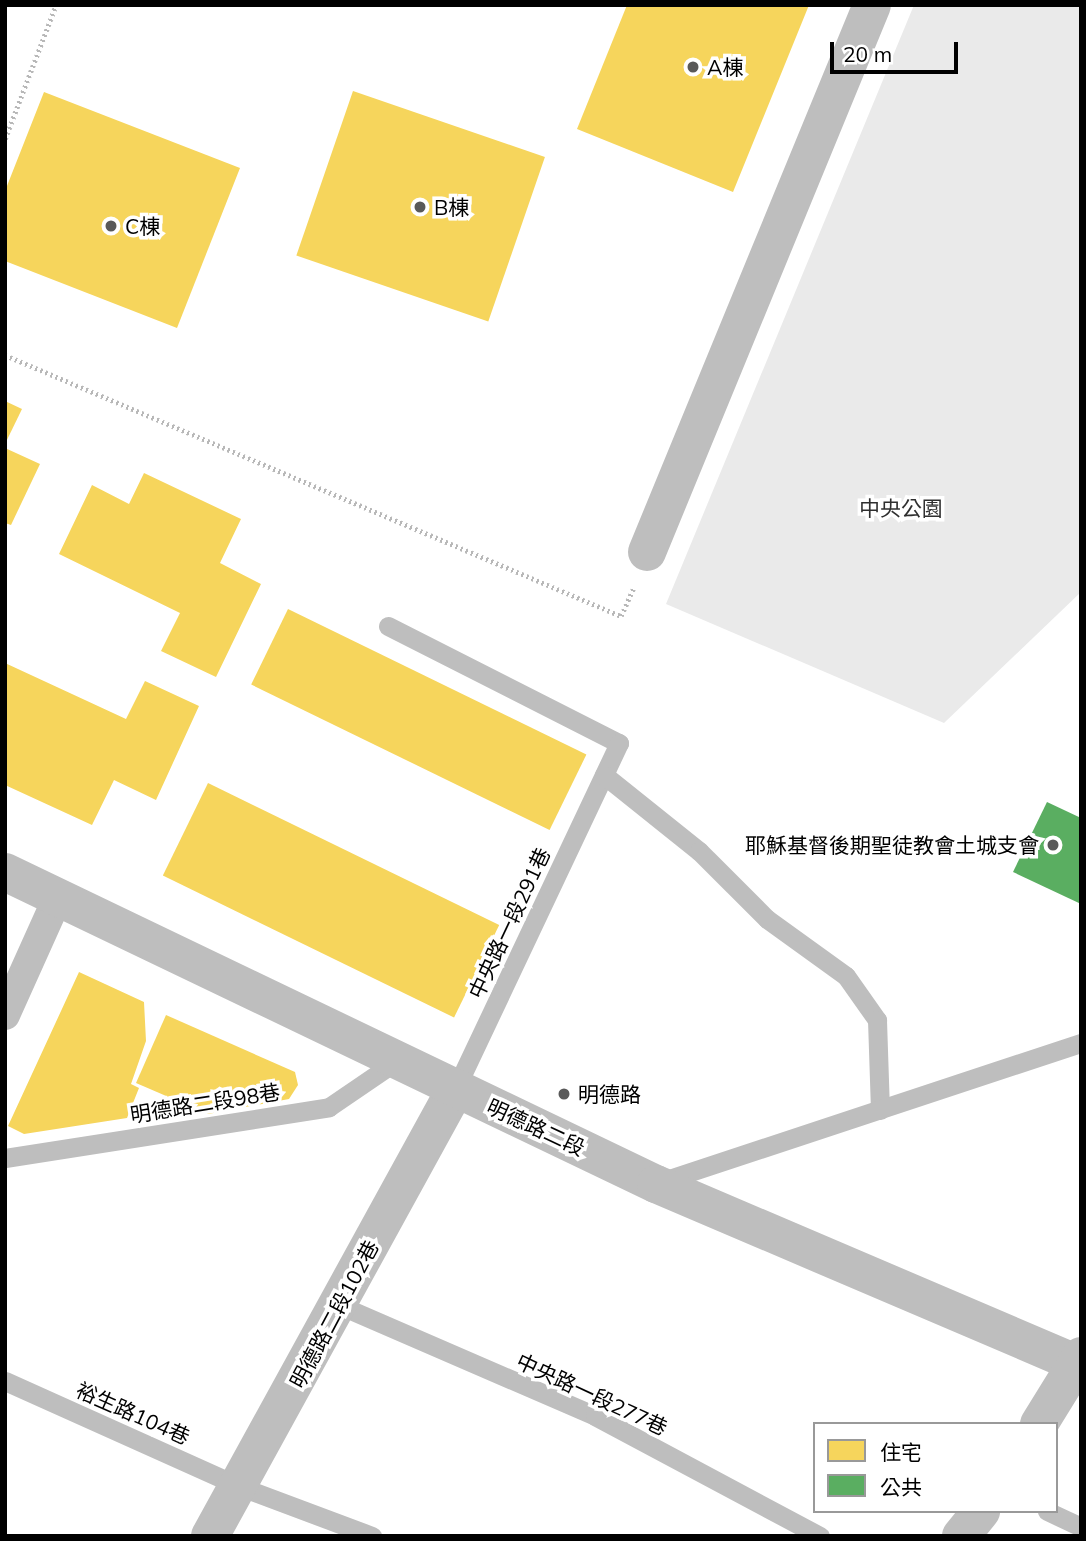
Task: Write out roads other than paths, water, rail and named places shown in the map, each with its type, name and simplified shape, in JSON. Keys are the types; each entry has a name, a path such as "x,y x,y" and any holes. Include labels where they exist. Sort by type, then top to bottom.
{"street":[{"path":"648,552 872,5"},
{"name":"明德路二段","path":"5,872 398,1060 455,1090 656,1184 1078,1360"},
{"path":"5,1015 58,898"},
{"name":"明德路二段102巷","path":"210,1536 241,1487 455,1090"},
{"path":"1040,1422 1078,1360"},
{"path":"961,1536 979,1513"}],"lane":[{"name":"中央路一段291巷","path":"388,626 619,743 455,1090"},
{"path":"604,775 699,851 766,919 846,976 877,1020 880,1110"},
{"path":"656,1184 1081,1043"},
{"name":"明德路二段98巷","path":"5,1158 329,1107 398,1060"},
{"name":"中央路一段277巷","path":"339,1305 595,1416 820,1536"},
{"name":"裕生路104巷","path":"5,1381 241,1487 372,1536"},
{"path":"1051,1513 1081,1527"}],"place":[{"name":"A棟","path":"693,67"},
{"name":"B棟","path":"420,207"},
{"name":"C棟","path":"111,226"},
{"name":"耶穌基督後期聖徒教會土城支會","path":"1053,845"},
{"name":"明德路","path":"564,1094"}],"park label":[{"name":"中央公園","path":"901,508"}]}
